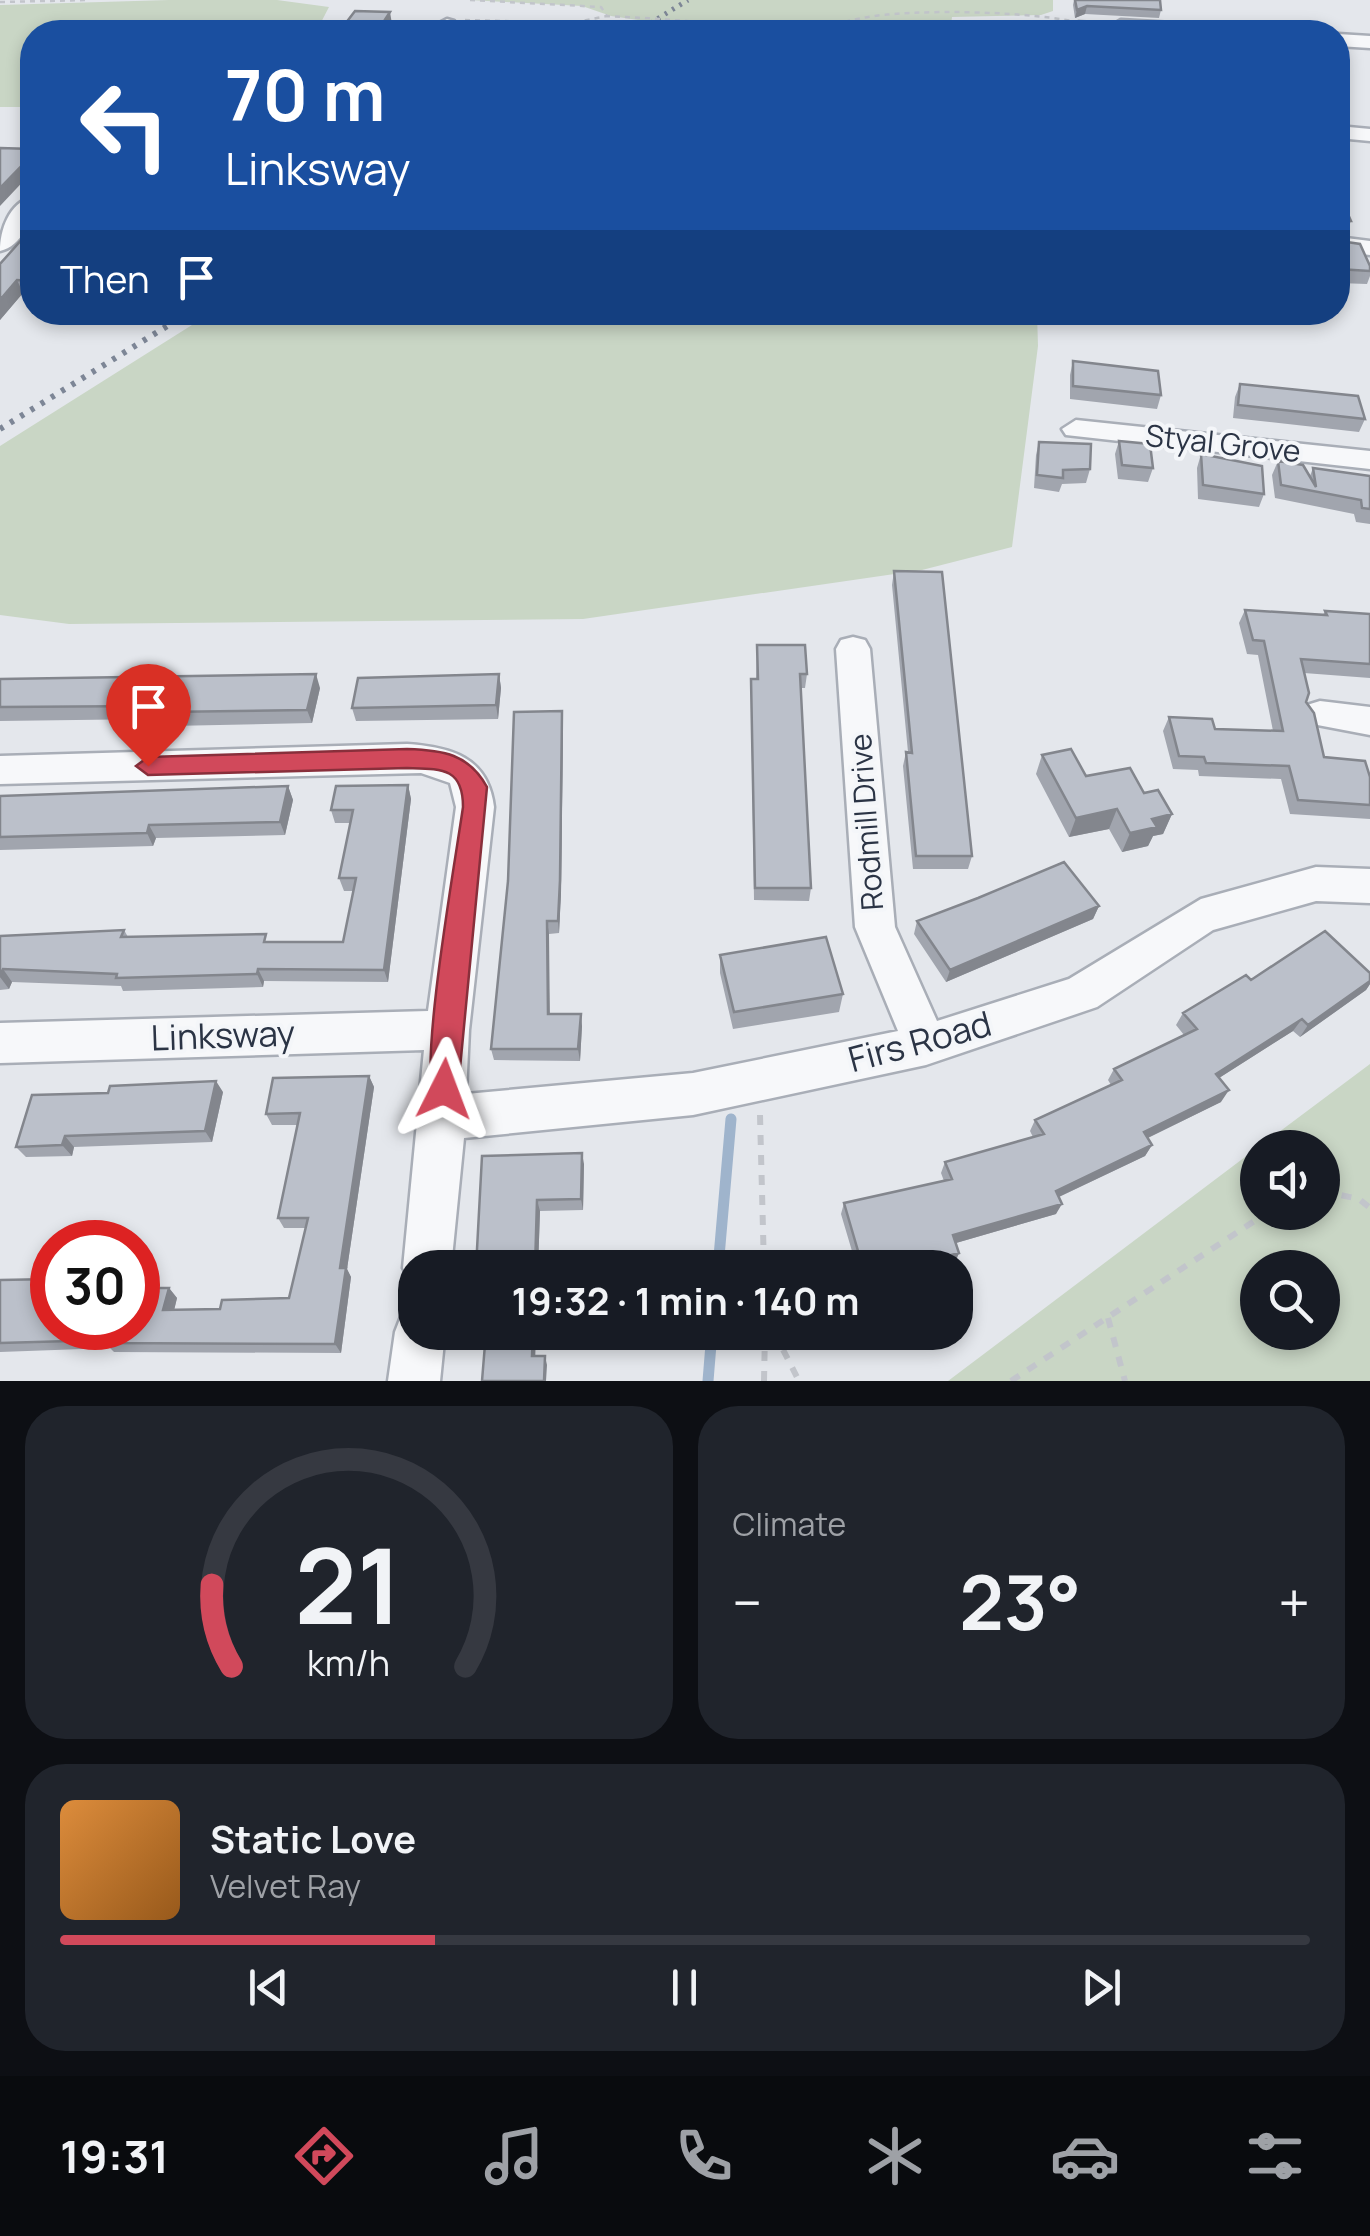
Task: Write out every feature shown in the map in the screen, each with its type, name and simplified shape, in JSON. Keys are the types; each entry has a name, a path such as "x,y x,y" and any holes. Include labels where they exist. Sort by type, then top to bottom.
{"street":[{"path":"0,243 20,219"},
{"name":"Styal Grove","path":"1076,428 1370,460"},
{"name":"Rodmill Drive","path":"854,649 875,927 926,1045"},
{"path":"1320,714 1370,721"},
{"path":"0,770 407,758 438,759 464,769 475,787 475,807 447,1030 443,1118 429,1250"},
{"name":"Firs Road","path":"443,1118 693,1094 926,1045 1082,994 1201,916 1316,884 1370,886"},
{"name":"Linksway","path":"0,1043 447,1030"},
{"path":"414,1381 418,1350"}],"path":[{"path":"0,2 90,0"},
{"path":"470,0 601,6 606,16"},
{"path":"854,20 1051,15 1070,20"},
{"path":"587,20 606,16 673,20"},
{"path":"475,20 502,20"},
{"path":"760,1082 764,1250"},
{"path":"1340,1194 1358,1198 1370,1208"},
{"path":"1011,1381 1241,1230"},
{"path":"1108,1318 1125,1381"},
{"path":"764,1350 764,1381"},
{"path":"783,1350 799,1381"}],"green space":[{"path":"277,0 329,7 322,20 20,20 20,107 0,107 0,5"},
{"path":"469,0 1053,0 1053,11 1041,15 952,20 638,20 582,6"},
{"path":"192,325 1037,325 1038,346 1012,547 922,570 583,619 69,624 0,615 0,446"},
{"path":"1370,1064 1370,1381 948,1381 1240,1161 1240,1230 1340,1230 1340,1130 1282,1130"}],"building":[{"path":"1075,0 1160,0 1161,10 1087,6 1077,10"},
{"path":"355,11 390,12 385,20 348,20"},
{"path":"0,148 20,149 20,167 0,188"},
{"path":"20,242 20,280 0,300 0,264"},
{"path":"1350,242 1360,244 1370,271 1350,270"},
{"path":"1073,361 1158,371 1161,395 1073,386"},
{"path":"1240,384 1358,396 1365,419 1238,405"},
{"path":"1119,441 1150,444 1153,468 1122,465"},
{"path":"1039,442 1091,444 1090,469 1063,470 1063,478 1037,475"},
{"path":"1201,454 1262,466 1264,494 1203,485"},
{"path":"1278,461 1303,465 1316,487 1313,468 1370,476 1370,509 1362,508 1361,500 1281,485"},
{"path":"894,571 942,572 972,856 916,856 906,752 912,753"},
{"path":"1245,610 1370,614 1370,664 1301,659 1309,693 1306,702 1314,713 1324,757 1365,761 1370,777 1370,805 1298,800 1289,766 1206,763 1204,757 1179,756 1169,717 1212,719 1215,729 1283,731 1264,641 1253,640"},
{"path":"757,645 805,645 807,674 800,674 811,888 755,888 751,679 758,679"},
{"path":"316,674 307,710 164,712 148,710 149,706 0,707 0,679"},
{"path":"499,674 496,705 352,708 358,678"},
{"path":"562,711 560,880 558,921 547,921 548,1014 581,1014 578,1049 491,1049 508,881 514,712"},
{"path":"1071,749 1086,776 1130,768 1144,793 1158,790 1172,814 1152,819 1157,827 1130,833 1117,809 1076,818 1042,755"},
{"path":"408,785 384,970 258,969 257,974 116,978 117,974 3,969 0,977 0,936 124,930 121,937 266,934 264,942 343,942 356,878 339,878 353,810 331,810 336,786"},
{"path":"288,786 280,822 149,825 147,833 0,837 0,796"},
{"path":"1064,862 1099,906 950,970 917,921 978,898"},
{"path":"1325,931 1370,973 1370,981 1308,1025 1302,1019 1216,1074 1229,1090 1144,1132 1152,1145 1056,1191 1062,1204 953,1235 958,1250 858,1250 844,1203 952,1179 945,1162 1044,1134 1035,1120 1122,1080 1114,1069 1197,1029 1183,1013 1246,975 1251,980"},
{"path":"826,937 843,994 734,1012 720,955"},
{"path":"369,1076 340,1268 346,1268 335,1344 160,1343 160,1288 169,1288 163,1310 220,1309 222,1300 289,1298 308,1218 278,1218 300,1113 266,1114 273,1078"},
{"path":"216,1081 205,1131 65,1136 62,1145 16,1147 32,1095 108,1093 110,1086"},
{"path":"582,1153 581,1199 537,1200 536,1250 477,1250 482,1156"},
{"path":"30,1279 30,1342 0,1343 0,1280"},
{"path":"485,1350 532,1350 532,1356 545,1356 544,1381 482,1381"}],"waterway":[{"path":"720,1250 731,1119"},
{"path":"708,1381 711,1350"}],"railway":[{"path":"656,20 688,0"},
{"path":"0,429 169,325"}],"route":[{"path":"148,766 407,758 438,759 464,769 475,787 475,807 447,1030 444,1089"}]}
